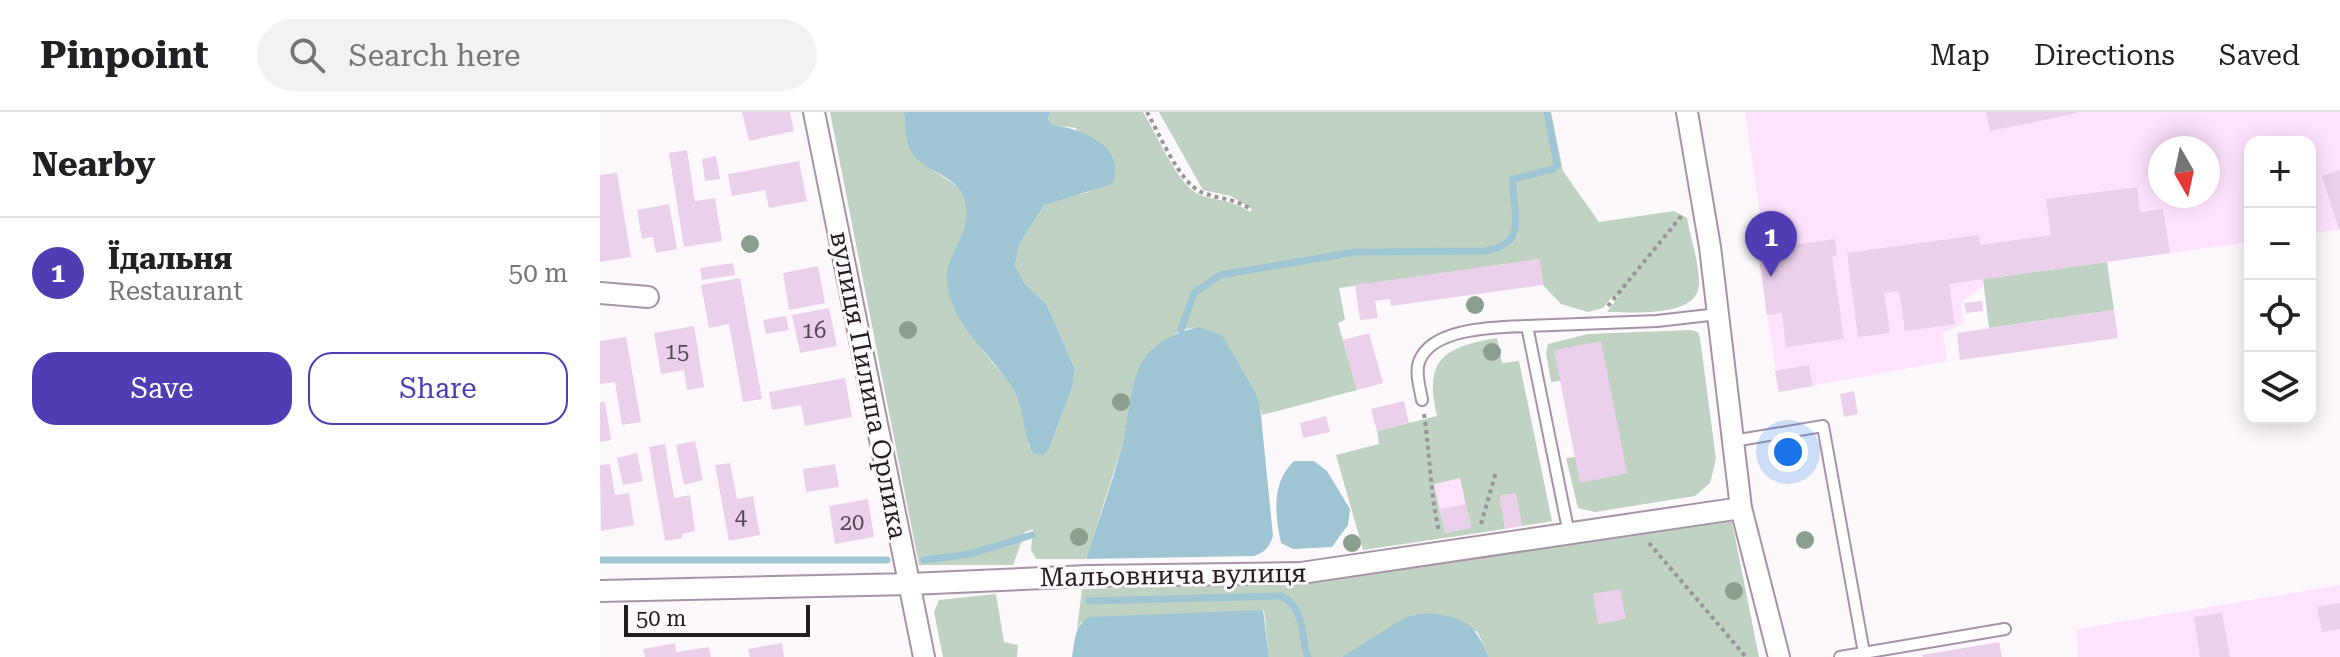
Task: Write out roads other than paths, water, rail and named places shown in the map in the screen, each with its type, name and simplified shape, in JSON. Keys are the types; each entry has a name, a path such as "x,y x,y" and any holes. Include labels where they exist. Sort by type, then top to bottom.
{"street":[{"name":"вулиця Пилипа Орлика","path":"814,112 924,657"},
{"path":"1687,112 1703,204 1741,508 1779,657"},
{"path":"600,293 648,297"},
{"name":"Мальовнича вулиця","path":"600,591 910,584 1088,576 1301,573 1741,508"}],"lane":[{"path":"1422,400 1419,363 1435,345 1469,330 1676,320 1718,314"},
{"path":"1527,326 1569,534"},
{"path":"1733,441 1823,426 1864,653"},
{"path":"1840,657 2005,629"}],"water":[{"path":"904,112 1050,112 1048,119 1053,125 1089,136 1108,150 1114,160 1112,184 1044,205 1019,245 1015,266 1025,284 1047,305 1075,369 1072,388 1049,449 1043,455 1034,454 1030,447 1011,386 973,338 950,298 947,272 966,220 963,196 954,183 921,163 912,153 906,136"},
{"path":"1199,327 1222,335 1260,406 1273,536 1270,544 1254,556 1086,559 1118,460 1136,375 1151,350 1177,334"},
{"path":"1294,461 1314,461 1327,471 1350,509 1348,525 1332,547 1293,549 1281,543 1276,510 1278,489"},
{"path":"1263,610 1269,657 1072,657 1078,629 1089,617"},
{"path":"1426,613 1450,616 1466,623 1478,636 1489,657 1342,657 1406,617"}],"waterway":[{"path":"1181,330 1194,293 1220,275 1356,252 1485,251 1499,247 1514,233 1516,224 1513,179 1553,169 1557,165 1547,112"},
{"path":"924,560 970,554 1032,535"},
{"path":"600,560 887,560"},
{"path":"1089,601 1281,596 1298,614 1308,657"}],"place":[{"name":"Їдальня","path":"1771,277"}]}
